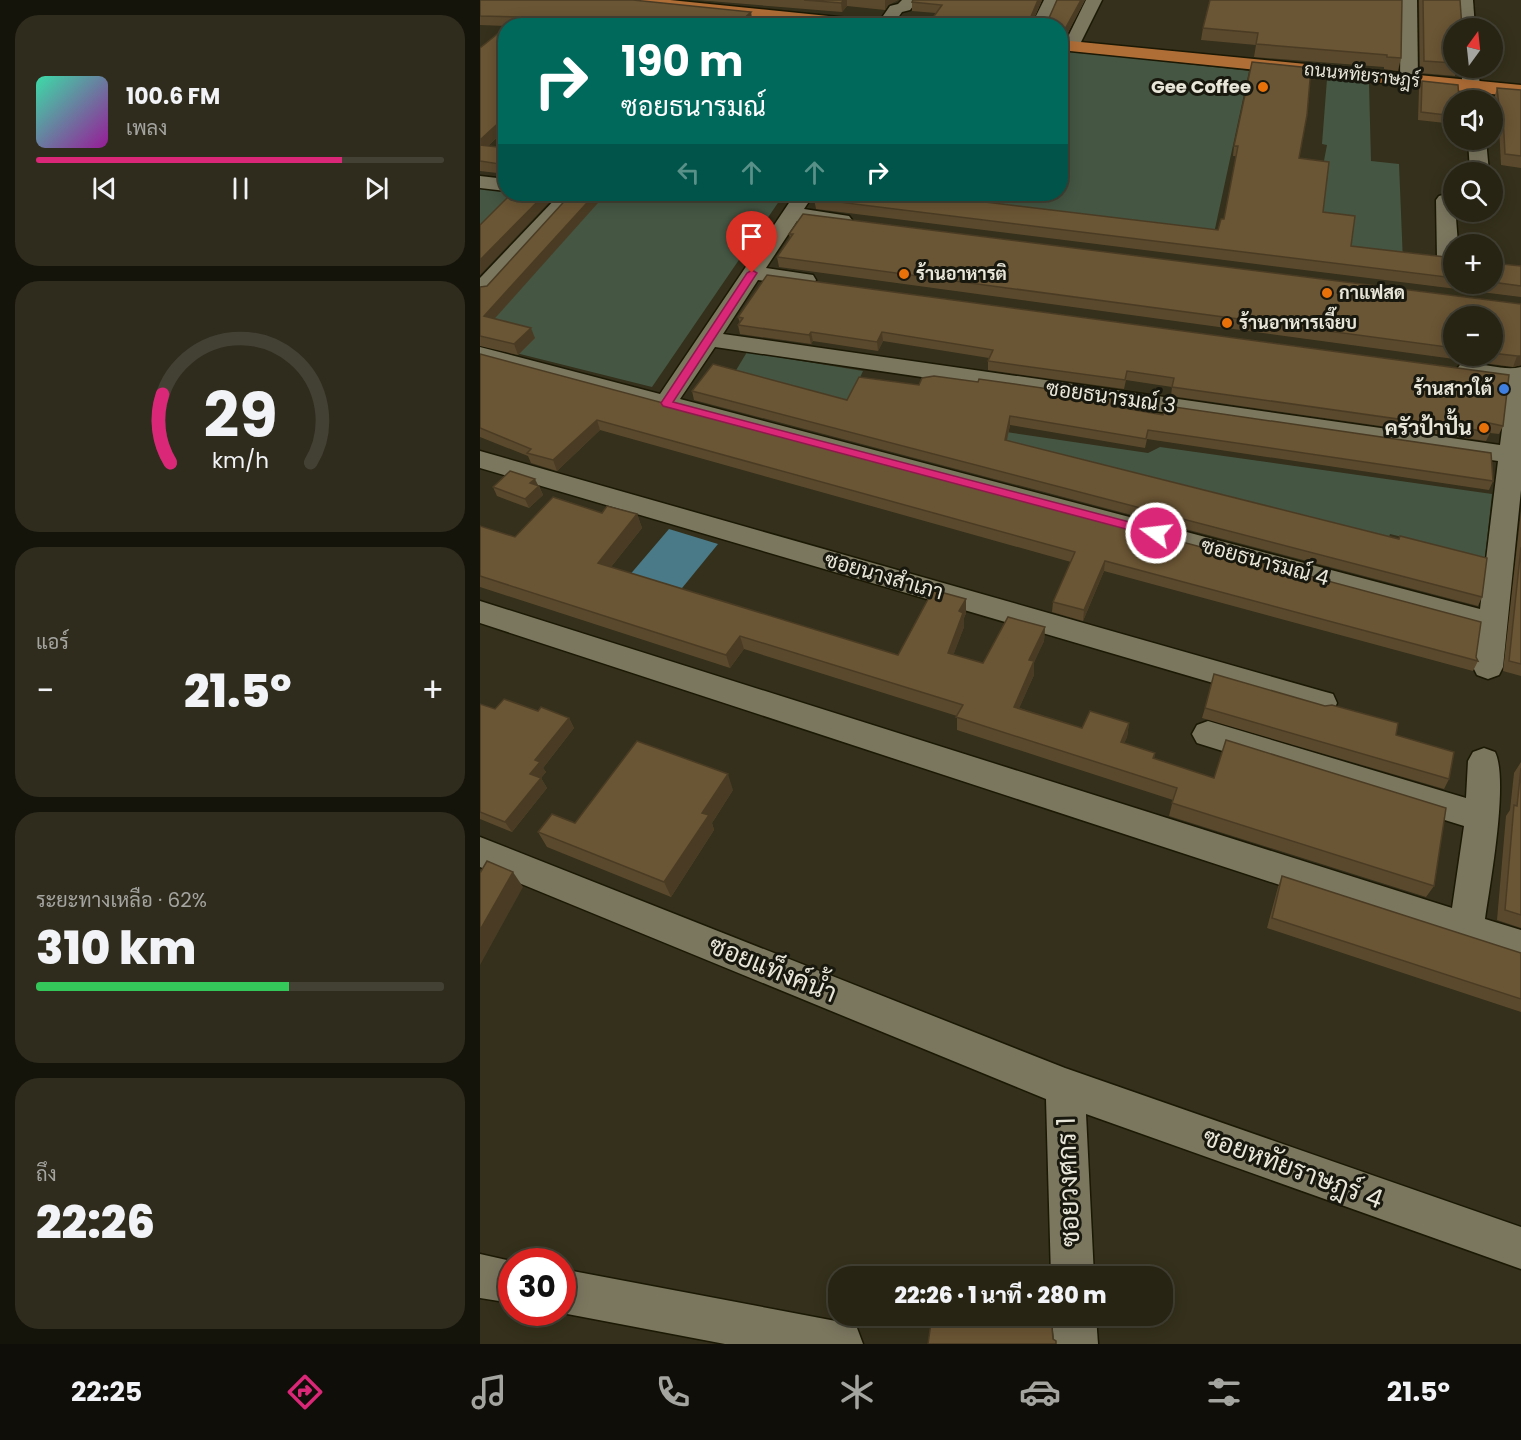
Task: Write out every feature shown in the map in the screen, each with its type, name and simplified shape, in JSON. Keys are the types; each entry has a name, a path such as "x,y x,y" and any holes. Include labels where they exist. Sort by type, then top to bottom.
{"main road":[{"path":"619,0 698,3 815,18"},
{"name":"ถนนหทัยราษฎร์","path":"1068,46 1521,91"}],"street":[{"path":"1043,18 1052,0"},
{"path":"1068,43 1094,0"},
{"path":"1409,0 1409,79"},
{"path":"1465,0 1466,18"},
{"path":"890,18 896,9 907,4 909,10 904,18"},
{"path":"480,182 498,184"},
{"path":"481,290 564,201"},
{"path":"666,403 799,201"},
{"path":"791,214 860,222"},
{"path":"752,273 822,283"},
{"name":"ซอยธนารมณ์ 3","path":"709,339 1512,455"},
{"name":"ซอยธนารมณ์ 4","path":"480,354 1493,623"},
{"path":"1450,367 1521,376 1488,667"},
{"name":"ซอยนางสำเภา","path":"480,459 1322,703"},
{"path":"480,612 1521,947"},
{"path":"1209,734 1482,817"},
{"path":"1466,930 1482,817 1484,761"},
{"name":"ซอยแท็งค์น้ำ","path":"480,852 1065,1087"},
{"name":"ซอยหทัยราษฎร์ 4","path":"1065,1087 1521,1248"},
{"name":"ซอยวงศกร 1","path":"1065,1087 1072,1266"},
{"path":"480,1276 498,1279"},
{"path":"576,1294 841,1344"},
{"path":"1075,1326 1076,1344"}],"green space":[{"path":"1068,51 1249,71 1213,238 946,206 948,201 1068,201"},
{"path":"1327,79 1369,84 1371,161 1399,164 1403,262 1319,251 1312,180 1327,181 1328,172 1322,171 1327,145 1322,144"},
{"path":"480,188 498,190 498,201 512,201 480,233"},
{"path":"577,201 779,201 652,387 480,344 480,308"},
{"path":"747,352 863,371 847,406 732,377"},
{"path":"919,419 1148,453 1160,447 1492,494 1485,558 1390,534 1388,540"}],"water":[{"path":"669,529 718,544 678,593 628,577"}],"building":[{"path":"480,0 633,0 751,12 744,18 480,16"},
{"path":"804,0 844,0 841,3"},
{"path":"913,0 1038,0 1030,18 933,18 942,5 912,2"},
{"path":"1057,0 1081,0 1068,24 1068,18 1049,18"},
{"path":"1210,0 1402,0 1401,58 1256,44 1258,33 1203,28"},
{"path":"1423,0 1460,0 1461,18 1443,18 1443,62 1424,61"},
{"path":"498,33 498,123 480,140 480,48"},
{"path":"1252,62 1311,68 1307,115 1299,158 1329,162 1323,212 1355,216 1351,246 1443,257 1443,277 830,201 977,201 1218,230 1221,219 1224,219 1238,146 1234,146"},
{"path":"1422,81 1458,85 1458,90 1443,90 1443,115 1421,112"},
{"path":"1497,88 1521,90 1521,156 1505,154 1503,90 1497,90"},
{"path":"480,145 498,147 498,164 480,161"},
{"path":"504,201 538,201 480,260 480,225"},
{"path":"565,201 589,201 484,316 531,328 514,344 480,336 480,287 487,286"},
{"path":"803,214 1521,304 1521,356 1503,354 1503,306 1443,306 1443,347 777,257 793,234 789,234"},
{"path":"1503,264 1521,266 1521,286 1503,284"},
{"path":"767,275 1509,375 1503,426 1489,423 1490,432 1172,387 1174,378 1127,371 1125,380 988,361 993,350 882,332 877,342 811,332 809,335 738,325 743,318 738,317"},
{"path":"480,354 1481,622 1476,657 1478,661 1105,561 1084,610 1053,602 1075,552 597,420 553,460 527,453 531,449 480,428"},
{"path":"713,364 847,400 859,377 919,385 922,378 934,376 978,382 979,379 1119,399 1117,407 1163,415 1164,412 1167,413 1168,406 1491,453 1493,481 1148,430 1146,439 1010,416 1005,440 1399,539 1400,536 1487,558 1482,597 692,391"},
{"path":"510,471 535,479 530,483 539,486 525,499 493,487"},
{"path":"553,497 602,513 607,506 637,514 598,563 898,655 933,590 966,599 959,611 963,613 948,653 983,663 1008,617 1045,627 1029,660 1034,661 1014,707 1082,728 1090,711 1129,723 1121,742 1155,753 1153,758 1214,778 1226,740 1446,808 1434,886 1172,803 1177,788 956,717 963,705 740,636 726,655 480,576 480,526 515,537"},
{"path":"1521,547 1521,664 1509,661"},
{"path":"1214,674 1325,706 1332,705 1398,723 1396,735 1454,752 1449,779 1205,708"},
{"path":"504,699 538,711 541,707 569,718 535,760 540,762 530,774 541,778 505,822 480,812 480,704 495,709"},
{"path":"637,741 728,774 702,813 709,815 664,882 538,832 552,814 575,823"},
{"path":"1521,768 1521,915 1505,910 1514,805 1517,806"},
{"path":"487,861 513,872 480,930 480,873"},
{"path":"1282,876 1521,953 1521,999 1272,918"},
{"path":"931,1326 1052,1326 1053,1339 1056,1341 1056,1344 928,1344"}],"place":[{"name":"Gee Coffee","path":"1263,87"},
{"name":"ร้านอาหารติ","path":"904,274"},
{"name":"กาแฟสด","path":"1327,293"},
{"name":"ร้านอาหารเจี๊ยบ","path":"1227,323"},
{"name":"ร้านสาวใต้","path":"1504,389"},
{"name":"ครัวป้าปั้น","path":"1484,428"}],"route":[{"path":"752,273 666,403 1156,533"}]}
